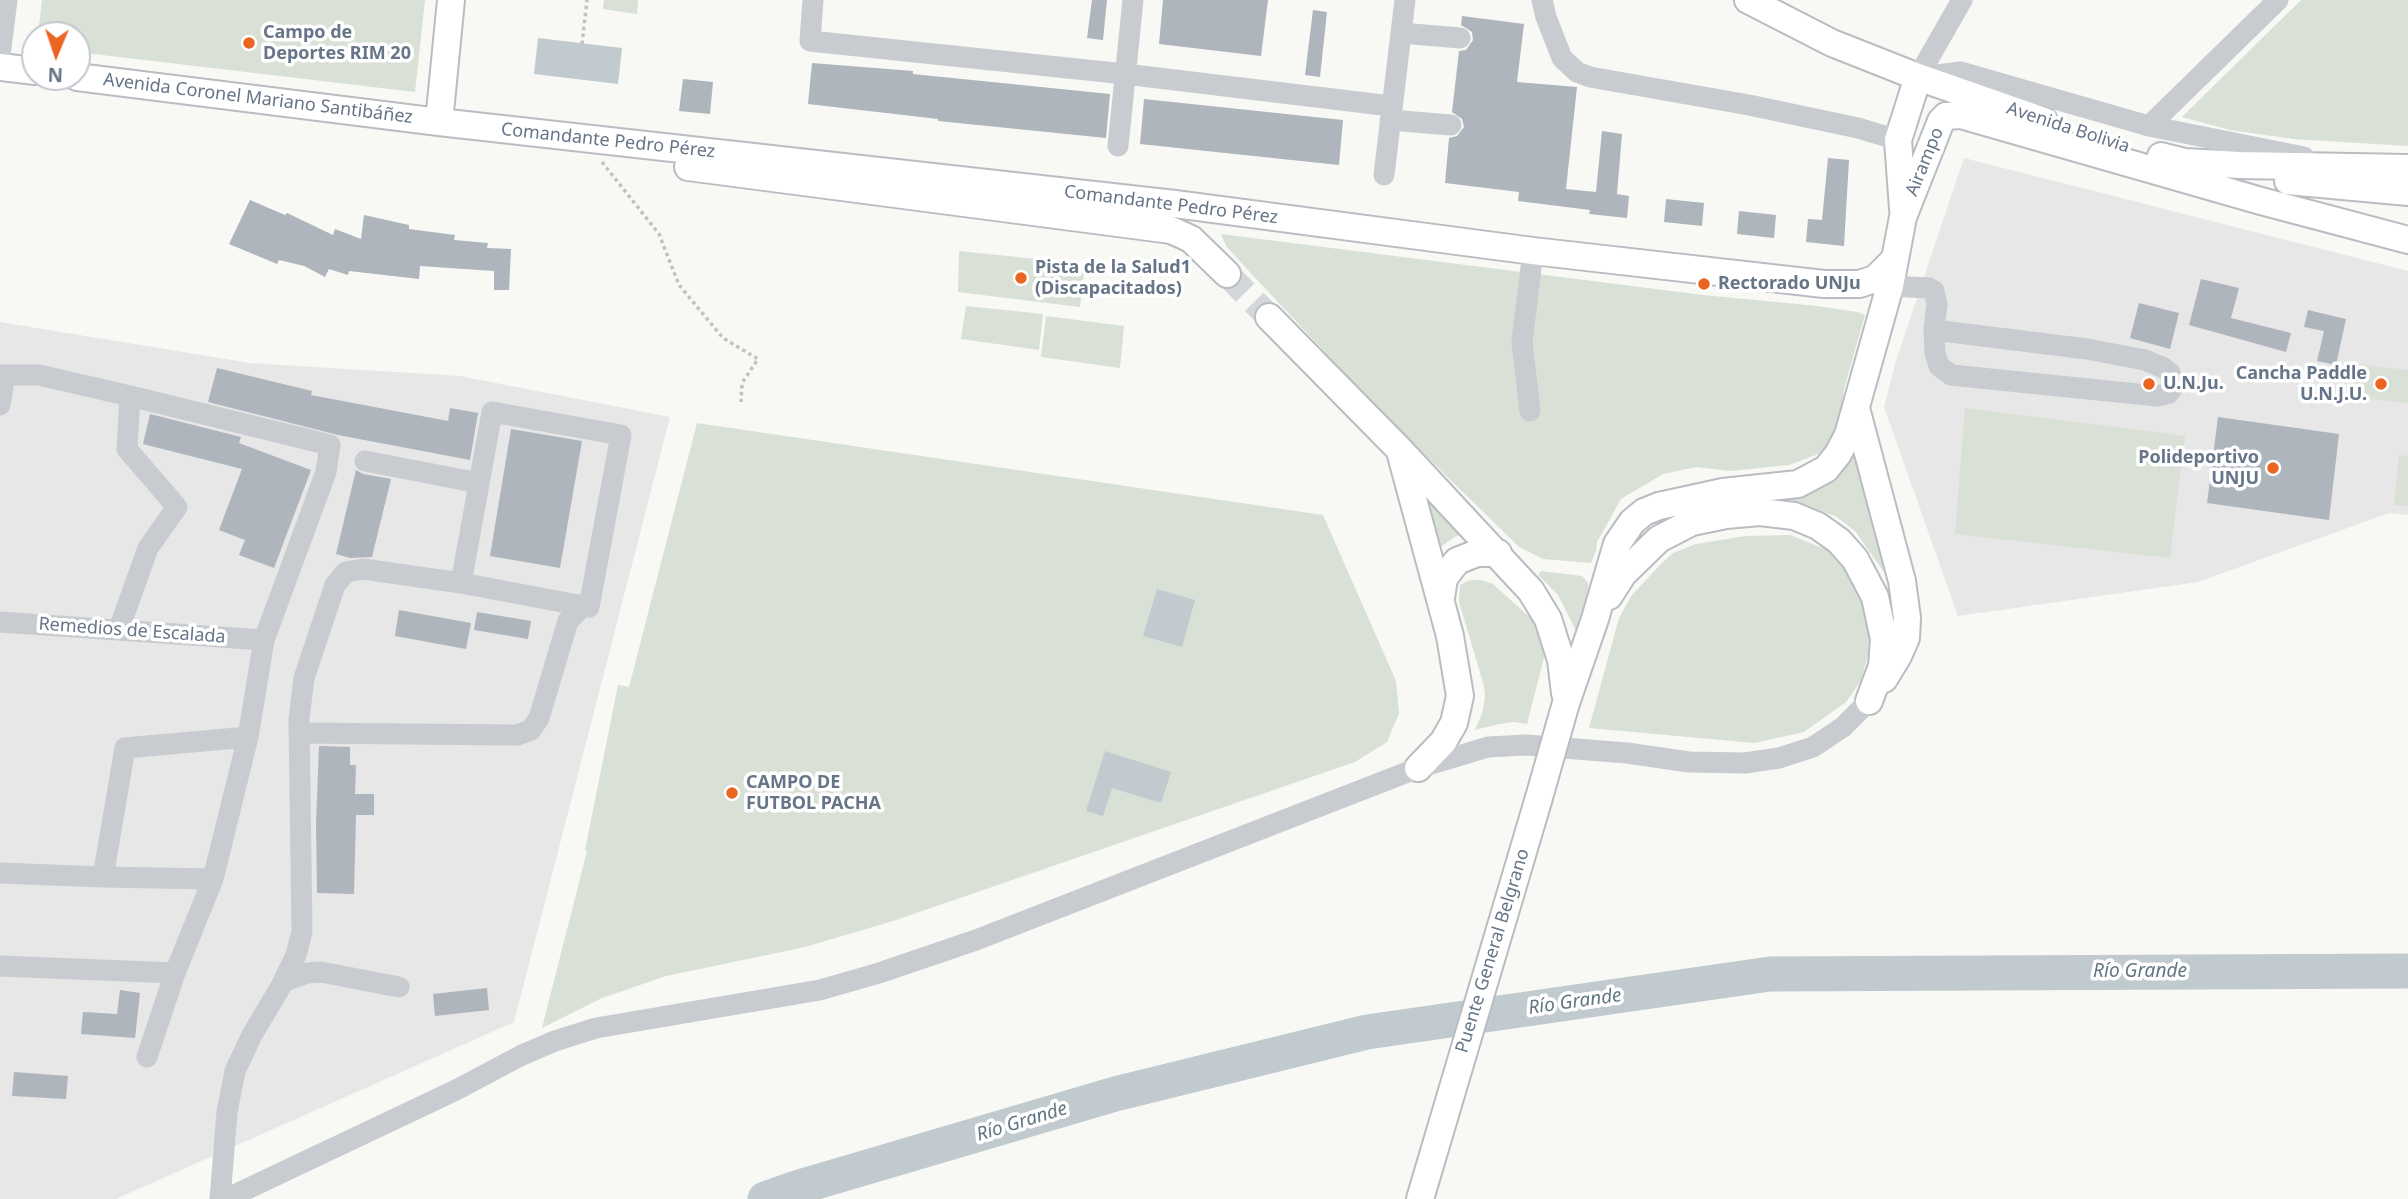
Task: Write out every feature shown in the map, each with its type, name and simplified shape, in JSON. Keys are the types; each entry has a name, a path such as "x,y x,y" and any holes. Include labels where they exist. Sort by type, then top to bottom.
{"main road":[{"path":"439,122 452,0"},
{"name":"Avenida Bolivia","path":"1748,0 1832,43 1918,77 2124,148 2185,162 2408,168"},
{"path":"0,67 21,69"},
{"name":"Airampo","path":"1903,217 1898,140 1918,77"},
{"name":"Avenida Coronel Mariano Santibáñez","path":"91,78 439,122"},
{"name":"Airampo","path":"1595,619 1617,544 1632,522 1644,512 1659,506 1723,492 1798,484 1826,469 1838,454 1848,435 1892,273 1903,217 1941,121 1946,116 1955,114"},
{"name":"Avenida Bolivia","path":"1955,114 2408,240"},
{"name":"Comandante Pedro Pérez","path":"439,122 1175,204 1533,251 1841,286 1859,284 1892,273"},
{"path":"582,138 677,166 1171,230 1191,239 1227,274"},
{"path":"2185,162 2246,176 2408,192"},
{"path":"1269,317 1400,450 1531,591 1548,618 1561,660 1566,703"},
{"path":"1855,405 1902,581 1907,618 1906,638 1898,656 1869,701"},
{"path":"1400,450 1441,600 1457,667 1460,696 1458,711 1443,742 1418,768"},
{"path":"1595,619 1623,574 1659,539 1692,522 1726,515 1760,512 1794,516 1818,526 1839,541 1855,559 1872,590 1884,639 1882,666 1869,701"},
{"path":"1441,600 1444,578 1457,561 1477,553 1498,553"},
{"name":"Puente General Belgrano","path":"1420,1199 1566,703 1595,619"}],"street":[{"path":"0,56 7,0"},
{"path":"813,0 810,41 1125,74 1391,113 1451,125"},
{"path":"1118,146 1133,0"},
{"path":"1384,175 1405,0"},
{"path":"1542,0 1558,52 1577,72 1590,77 1749,105 1858,128 1898,140"},
{"path":"1918,77 1962,0"},
{"path":"2149,126 2278,0"},
{"path":"1401,33 1460,38"},
{"path":"1918,77 1961,72 2149,126 2248,148 2363,168"},
{"path":"1530,411 1522,342 1533,251"},
{"path":"1892,273 1934,290 1937,304 1934,330 1936,360 1943,371 1951,375 2157,396 2169,393 2174,384 2170,373 2164,368 2145,360 2087,349 1934,330"},
{"path":"0,405 3,375 39,375 330,445 326,472 264,640 248,737 213,879 175,973 147,1057"},
{"path":"119,629 148,548 177,508 127,449 130,396"},
{"path":"461,583 492,412 621,435 589,607 461,583 363,569 346,572 335,585 304,678 299,733 302,932 296,955 283,982 252,1035 235,1071 227,1112 223,1199 555,1041 596,1028 820,990 879,973 989,935 1418,768 1488,747 1526,745 1627,753 1689,762 1745,763 1779,758 1813,747 1843,727 1869,701"},
{"path":"365,461 479,483"},
{"path":"299,733 517,736 531,730 539,718 568,621 583,606"},
{"name":"Remedios de Escalada","path":"0,622 264,640"},
{"path":"103,877 125,748 248,737"},
{"path":"0,873 213,879"},
{"path":"0,966 175,973"},
{"path":"283,982 307,973 321,972 398,987"}],"path":[{"path":"582,44 587,0"},
{"path":"582,138 659,234 679,285 723,338 758,359 742,383 741,402"}],"shaded area":[{"name":"Campo de Deportes RIM 20","path":"42,0 425,0 415,92 91,54 91,21 40,21"},
{"path":"604,0 638,0 637,14 603,9"},
{"path":"2301,0 2408,0 2408,146 2293,139 2230,130 2182,117"},
{"path":"538,38 622,48 618,84 534,74"},
{"name":"U.N.Ju.","path":"1964,158 2408,271 2408,515 2389,513 2198,582 1958,616 1884,407 1896,361"},
{"path":"1221,234 1703,295 1817,306 1865,315 1844,389 1841,411 1832,438 1821,453 1789,465 1730,471 1696,467 1663,474 1621,499 1597,542 1591,563 1543,559 1519,547 1379,410 1226,246"},
{"name":"Pista de la Salud1 (Discapacitados)","path":"959,251 1085,264 1080,307 958,292"},
{"path":"966,306 1043,314 1039,350 961,339"},
{"path":"1046,316 1124,326 1120,368 1041,357"},
{"path":"0,322 250,363 460,376 670,417 514,1022 116,1199 0,1199"},
{"name":"Cancha Paddle U.N.J.U.","path":"2356,364 2408,370 2408,403 2352,397"},
{"path":"1965,408 2185,436 2170,558 1955,534"},
{"path":"697,423 1323,515 1396,681 1399,713 1387,742 1355,762 893,921 805,947 666,976 602,998 542,1028 587,851 585,850 618,685 629,687"},
{"path":"1858,445 1886,575 1855,531 1835,516 1775,495 1837,475 1849,463"},
{"path":"2399,455 2408,456 2408,506 2394,505"},
{"path":"1420,490 1466,534 1454,537 1437,550"},
{"path":"1790,535 1838,554 1865,600 1870,627 1868,654 1861,681 1846,702 1804,732 1754,743 1589,728 1619,618 1632,595 1660,565 1673,553 1696,544 1745,536"},
{"path":"1541,571 1582,576 1588,583 1589,597 1579,637 1558,595 1538,575"},
{"path":"1470,580 1493,584 1534,621 1545,641 1545,654 1527,724 1514,722 1475,730 1482,714 1484,686 1459,602 1460,585"},
{"path":"1157,589 1195,600 1182,647 1143,636"},
{"path":"1105,751 1171,772 1161,803 1112,788 1103,816 1086,811"}],"building":[{"path":"1092,0 1107,0 1103,40 1087,38"},
{"path":"1163,0 1268,0 1261,56 1159,44"},
{"path":"1313,10 1327,12 1320,77 1305,75"},
{"path":"1462,16 1524,24 1517,82 1577,87 1566,189 1596,192 1602,131 1622,134 1617,194 1629,196 1627,218 1589,214 1590,210 1518,201 1519,192 1445,183 1449,138 1457,136 1464,127 1462,119 1452,112 1459,51 1466,50 1473,40 1472,32 1461,25"},
{"path":"812,63 913,71 913,74 1110,94 1106,138 938,121 808,104"},
{"path":"683,79 713,82 710,114 679,111"},
{"path":"1144,99 1343,120 1339,165 1140,144"},
{"path":"1828,158 1849,160 1844,246 1806,242 1808,219 1822,220"},
{"path":"1666,199 1704,203 1702,226 1664,222"},
{"path":"250,200 285,215 287,213 333,235 335,229 361,239 364,215 409,225 409,229 455,235 454,240 488,243 487,248 511,249 509,290 494,290 494,271 420,266 419,279 349,271 348,275 329,269 325,277 304,266 279,260 277,264 229,244"},
{"path":"1739,211 1776,215 1774,238 1737,234"},
{"path":"2201,279 2239,288 2231,318 2291,333 2286,352 2189,325"},
{"path":"2139,303 2179,313 2170,349 2130,338"},
{"path":"2308,310 2346,319 2336,365 2317,361 2324,331 2304,327"},
{"path":"217,368 312,391 311,395 448,421 450,408 478,413 470,460 338,435 208,402"},
{"path":"150,414 241,437 239,443 311,470 274,568 239,555 245,540 219,530 242,469 143,444"},
{"name":"Polideportivo UNJU","path":"2218,417 2339,434 2329,520 2207,503"},
{"path":"511,429 582,441 560,568 490,556"},
{"path":"356,470 363,474 391,479 372,557 350,558 336,554"},
{"path":"399,610 471,623 466,649 395,636"},
{"path":"477,612 531,621 528,639 474,630"},
{"path":"319,746 350,747 350,765 356,765 355,794 374,794 374,815 356,815 354,894 317,893"},
{"path":"487,988 489,1010 435,1016 433,994"},
{"path":"120,990 140,993 135,1038 81,1034 83,1012 117,1014"},
{"path":"14,1072 68,1076 66,1099 12,1096"}],"waterway":[{"name":"Río Grande","path":"765,1199 1115,1094 1367,1032 1770,974 2408,971"}],"tunnel":[{"path":"1227,274 1269,317"}],"place":[{"name":"Campo de Deportes RIM 20","path":"249,43"},
{"name":"Pista de la Salud1 (Discapacitados)","path":"1021,278"},
{"name":"Rectorado UNJu","path":"1704,284"},
{"name":"U.N.Ju.","path":"2149,384"},
{"name":"Cancha Paddle U.N.J.U.","path":"2381,384"},
{"name":"Polideportivo UNJU","path":"2273,468"},
{"name":"CAMPO DE FUTBOL PACHA","path":"732,793"}]}
